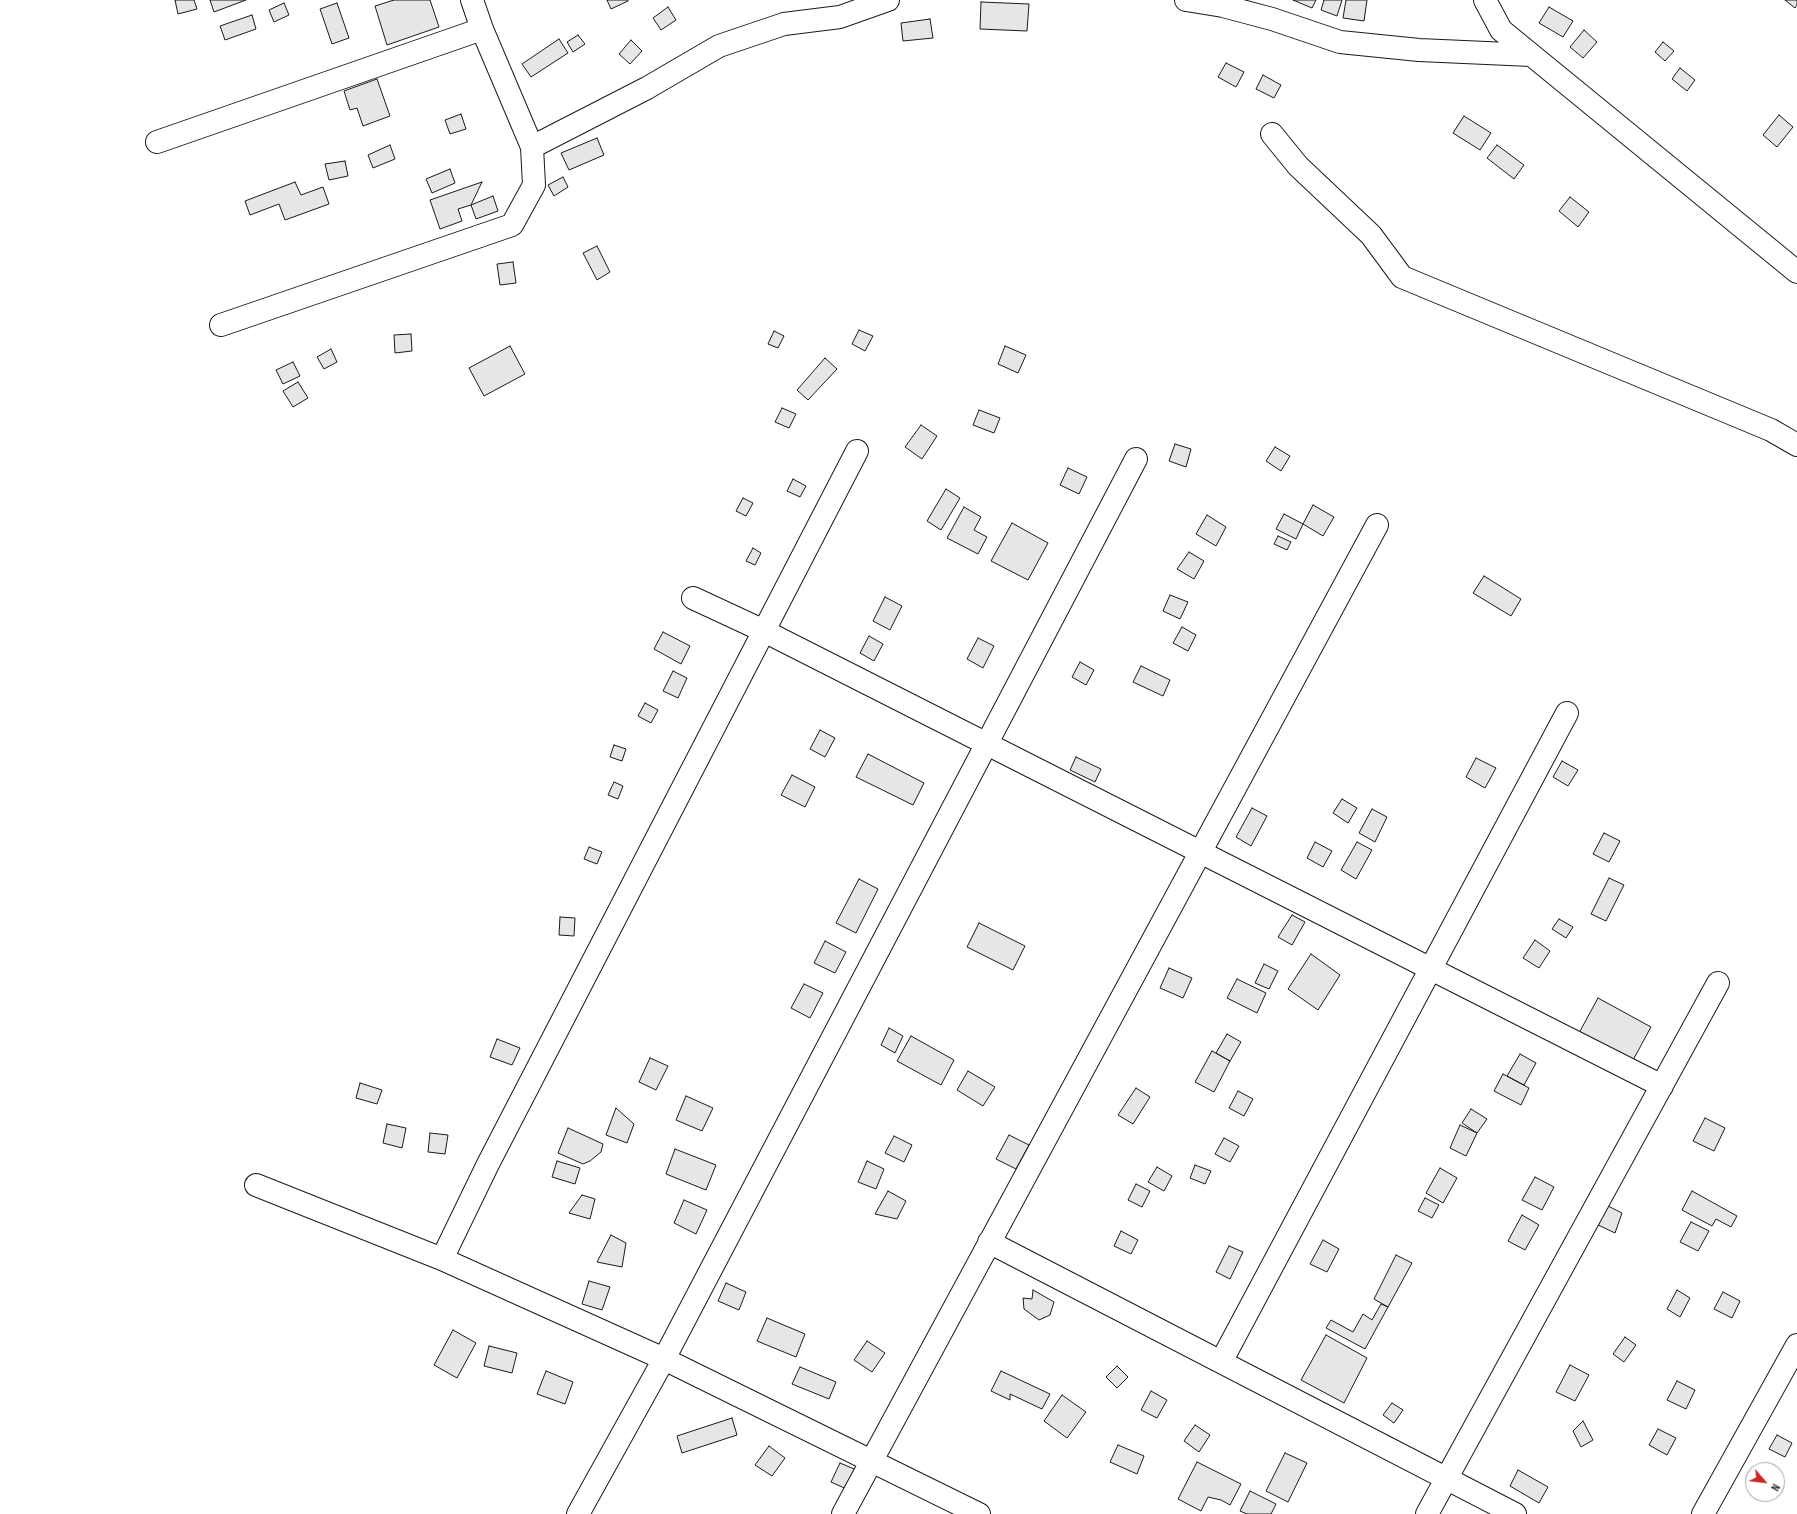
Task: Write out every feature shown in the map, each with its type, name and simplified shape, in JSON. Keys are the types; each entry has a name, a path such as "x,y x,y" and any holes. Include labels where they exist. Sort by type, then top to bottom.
{"street":[{"path":"221,325 512,225 534,185 532,147 482,29 472,0"},
{"path":"532,147 647,88 719,46 784,24 840,17 888,0"},
{"path":"1186,0 1224,3 1340,42 1419,50 1531,55"},
{"path":"1485,0 1501,30 1797,272"},
{"path":"157,142 482,29"},
{"path":"1272,134 1298,166 1371,235 1402,277 1771,430 1797,445"},
{"path":"442,1259 488,1164 856,452"},
{"path":"578,1514 664,1359 1136,458"},
{"path":"843,1514 1377,525"},
{"path":"693,598 764,631 987,743 1662,1086"},
{"path":"1221,1362 1567,713"},
{"path":"1427,1514 1718,984"},
{"path":"256,1185 442,1259 664,1359 980,1514"},
{"path":"989,1242 1515,1514"},
{"path":"1703,1514 1797,1345"}],"building":[{"path":"175,0 194,0 197,9 178,14"},
{"path":"210,0 246,0 214,12"},
{"path":"394,0 430,0 439,27 387,45 375,6"},
{"path":"607,0 628,0 628,1 611,9"},
{"path":"1293,0 1316,0 1312,8"},
{"path":"1324,0 1342,0 1337,16 1321,10"},
{"path":"1346,0 1367,0 1364,21 1343,18"},
{"path":"1785,0 1797,0 1797,5 1795,8"},
{"path":"981,2 1029,4 1027,31 980,29"},
{"path":"284,3 289,15 274,22 269,10"},
{"path":"337,3 349,38 332,44 320,9"},
{"path":"668,7 676,20 661,30 653,18"},
{"path":"1549,7 1573,21 1563,37 1539,23"},
{"path":"252,15 256,29 225,40 220,26"},
{"path":"930,19 933,38 903,41 901,23"},
{"path":"1584,30 1597,42 1583,58 1570,47"},
{"path":"578,35 585,44 573,52 567,42"},
{"path":"559,39 568,53 531,77 522,64"},
{"path":"631,40 642,51 630,64 619,54"},
{"path":"1663,42 1674,51 1665,61 1655,52"},
{"path":"1226,63 1244,72 1236,87 1218,77"},
{"path":"1680,68 1695,80 1687,91 1672,79"},
{"path":"1263,75 1281,85 1274,98 1256,89"},
{"path":"377,79 390,116 363,126 357,108 350,110 344,91"},
{"path":"461,114 466,129 450,134 445,120"},
{"path":"1779,115 1793,127 1777,147 1763,135"},
{"path":"1464,116 1491,133 1480,150 1453,133"},
{"path":"597,138 604,155 569,170 561,153"},
{"path":"390,145 395,159 373,168 368,155"},
{"path":"1497,145 1524,165 1514,179 1487,158"},
{"path":"345,161 348,176 329,180 325,164"},
{"path":"450,169 455,183 432,193 426,179"},
{"path":"563,177 568,187 554,196 548,185"},
{"path":"295,182 301,195 323,187 329,204 285,220 279,204 250,215 245,201"},
{"path":"482,182 471,205 458,209 462,221 440,229 430,200"},
{"path":"493,196 498,211 476,219 471,205"},
{"path":"1570,197 1589,212 1578,227 1559,211"},
{"path":"597,246 610,272 597,280 583,253"},
{"path":"513,262 516,283 500,285 497,264"},
{"path":"859,330 873,336 865,351 852,344"},
{"path":"774,331 784,336 778,348 768,344"},
{"path":"411,334 412,351 395,353 394,335"},
{"path":"510,346 525,374 484,396 469,368"},
{"path":"1005,346 1026,355 1018,373 998,364"},
{"path":"331,349 337,362 324,369 317,357"},
{"path":"825,358 837,369 808,400 797,390"},
{"path":"293,362 300,376 283,384 276,370"},
{"path":"298,382 308,398 293,407 283,391"},
{"path":"782,408 796,414 789,428 775,422"},
{"path":"979,410 1000,418 994,433 973,425"},
{"path":"921,425 937,436 922,459 905,447"},
{"path":"1175,444 1191,449 1186,467 1169,461"},
{"path":"1275,447 1290,456 1281,471 1266,461"},
{"path":"1068,468 1087,477 1079,494 1060,485"},
{"path":"793,479 806,486 800,497 787,491"},
{"path":"946,489 960,498 941,530 927,521"},
{"path":"743,498 753,503 746,516 736,511"},
{"path":"1313,505 1334,517 1323,536 1303,524"},
{"path":"964,507 981,517 974,530 987,537 978,554 947,538"},
{"path":"1284,514 1303,524 1296,539 1276,529"},
{"path":"1207,515 1226,527 1216,546 1196,534"},
{"path":"1012,523 1048,543 1028,580 991,561"},
{"path":"1278,536 1291,542 1287,550 1274,544"},
{"path":"753,548 761,553 755,565 746,561"},
{"path":"1189,552 1204,561 1194,579 1177,569"},
{"path":"1484,576 1521,599 1511,616 1473,593"},
{"path":"1170,595 1188,602 1180,619 1163,611"},
{"path":"885,597 902,606 890,630 873,621"},
{"path":"1182,627 1196,635 1188,651 1173,643"},
{"path":"663,632 690,646 681,664 654,649"},
{"path":"869,636 883,644 874,661 860,653"},
{"path":"978,638 994,646 983,668 967,659"},
{"path":"1080,662 1094,670 1086,685 1072,677"},
{"path":"1141,666 1170,680 1163,696 1133,682"},
{"path":"673,671 687,678 678,698 663,691"},
{"path":"645,703 658,710 651,723 638,716"},
{"path":"820,730 835,738 825,757 810,749"},
{"path":"614,745 626,749 622,761 610,757"},
{"path":"868,754 924,783 913,805 856,777"},
{"path":"1076,757 1101,769 1095,782 1070,770"},
{"path":"1476,758 1496,768 1485,788 1466,777"},
{"path":"1562,761 1578,770 1568,786 1553,777"},
{"path":"792,775 815,787 805,807 781,795"},
{"path":"614,782 623,786 618,799 608,795"},
{"path":"1342,799 1357,808 1348,823 1333,813"},
{"path":"1252,808 1267,816 1251,846 1236,837"},
{"path":"1372,809 1387,817 1375,842 1359,833"},
{"path":"1604,833 1620,841 1609,862 1593,854"},
{"path":"1315,842 1332,851 1323,867 1307,858"},
{"path":"1357,842 1372,850 1356,879 1341,870"},
{"path":"589,847 602,852 597,864 584,859"},
{"path":"1609,878 1624,885 1606,921 1591,914"},
{"path":"859,879 878,889 856,933 836,923"},
{"path":"1292,915 1305,922 1292,945 1278,937"},
{"path":"560,917 575,918 574,936 559,935"},
{"path":"1559,919 1573,927 1566,938 1552,929"},
{"path":"979,923 1025,946 1013,970 967,947"},
{"path":"1535,940 1550,951 1539,968 1523,958"},
{"path":"825,941 846,952 835,973 814,963"},
{"path":"1311,954 1340,975 1318,1010 1288,989"},
{"path":"1264,964 1278,971 1269,989 1255,983"},
{"path":"1169,968 1192,978 1183,998 1160,988"},
{"path":"1237,979 1266,993 1257,1013 1227,998"},
{"path":"804,984 823,993 810,1018 791,1008"},
{"path":"1598,998 1651,1027 1632,1062 1579,1033"},
{"path":"889,1028 903,1036 895,1053 881,1045"},
{"path":"1227,1034 1241,1042 1230,1061 1216,1053"},
{"path":"911,1036 954,1060 941,1085 897,1061"},
{"path":"497,1039 520,1048 512,1065 490,1057"},
{"path":"1212,1051 1230,1061 1214,1092 1195,1082"},
{"path":"1520,1054 1536,1063 1524,1085 1507,1076"},
{"path":"650,1058 668,1066 656,1090 639,1082"},
{"path":"968,1071 995,1087 983,1106 957,1090"},
{"path":"1503,1074 1529,1088 1521,1105 1494,1091"},
{"path":"360,1083 382,1090 377,1104 356,1098"},
{"path":"1136,1088 1150,1097 1133,1124 1118,1115"},
{"path":"1238,1091 1253,1099 1244,1116 1229,1108"},
{"path":"686,1096 713,1108 702,1131 676,1120"},
{"path":"616,1108 634,1124 627,1143 606,1135"},
{"path":"1471,1109 1487,1119 1477,1133 1462,1123"},
{"path":"1705,1118 1725,1128 1714,1151 1693,1141"},
{"path":"387,1124 406,1128 402,1148 383,1143"},
{"path":"1460,1125 1477,1133 1466,1156 1450,1148"},
{"path":"568,1128 603,1144 601,1152 590,1161 583,1164 558,1153"},
{"path":"430,1133 448,1135 445,1154 428,1152"},
{"path":"1009,1135 1029,1145 1016,1169 996,1159"},
{"path":"894,1136 912,1145 904,1162 885,1153"},
{"path":"1224,1138 1239,1146 1230,1162 1215,1154"},
{"path":"675,1149 716,1165 706,1190 666,1174"},
{"path":"557,1161 580,1168 575,1184 552,1177"},
{"path":"867,1161 884,1169 876,1189 858,1182"},
{"path":"1195,1165 1211,1171 1205,1184 1190,1178"},
{"path":"1157,1167 1172,1176 1164,1191 1148,1182"},
{"path":"1440,1168 1457,1178 1443,1203 1426,1193"},
{"path":"1535,1177 1554,1187 1542,1210 1522,1200"},
{"path":"1136,1184 1150,1191 1142,1207 1128,1200"},
{"path":"888,1191 906,1201 897,1219 875,1214"},
{"path":"1692,1191 1737,1216 1731,1227 1716,1219 1712,1226 1682,1210"},
{"path":"582,1195 595,1199 590,1219 569,1213"},
{"path":"1425,1198 1439,1205 1432,1218 1418,1211"},
{"path":"684,1200 707,1210 696,1234 674,1223"},
{"path":"1606,1205 1622,1213 1615,1233 1594,1223"},
{"path":"1522,1215 1539,1225 1525,1250 1508,1241"},
{"path":"1691,1222 1709,1231 1698,1251 1680,1242"},
{"path":"1121,1231 1138,1240 1131,1254 1114,1246"},
{"path":"611,1235 626,1243 622,1267 597,1262"},
{"path":"1323,1240 1339,1249 1327,1272 1310,1264"},
{"path":"1229,1246 1243,1252 1230,1279 1216,1272"},
{"path":"1396,1255 1412,1263 1388,1307 1374,1299"},
{"path":"589,1281 610,1287 602,1310 582,1304"},
{"path":"726,1283 746,1292 739,1310 718,1301"},
{"path":"1033,1290 1054,1302 1050,1315 1039,1320 1024,1309 1023,1298 1032,1299"},
{"path":"1677,1290 1690,1298 1680,1317 1667,1309"},
{"path":"1723,1292 1740,1301 1732,1318 1714,1309"},
{"path":"1381,1304 1388,1307 1365,1349 1326,1328 1331,1320 1353,1332 1363,1314 1372,1320"},
{"path":"767,1318 805,1334 796,1357 757,1341"},
{"path":"453,1330 476,1343 457,1378 434,1365"},
{"path":"1326,1335 1367,1358 1344,1403 1301,1380"},
{"path":"1625,1337 1636,1345 1624,1362 1613,1354"},
{"path":"867,1341 885,1353 872,1372 854,1360"},
{"path":"489,1346 517,1353 512,1373 484,1366"},
{"path":"1570,1365 1589,1375 1575,1401 1556,1392"},
{"path":"1117,1366 1128,1377 1117,1388 1106,1377"},
{"path":"800,1367 836,1382 829,1399 792,1384"},
{"path":"546,1371 573,1382 565,1404 537,1394"},
{"path":"1001,1371 1050,1394 1042,1409 1010,1394 1010,1400 991,1391"},
{"path":"1677,1381 1695,1390 1686,1409 1667,1400"},
{"path":"1151,1391 1167,1400 1157,1418 1141,1410"},
{"path":"1062,1395 1086,1412 1067,1438 1044,1421"},
{"path":"1392,1403 1403,1410 1394,1423 1383,1415"},
{"path":"732,1418 737,1435 682,1453 677,1436"},
{"path":"1583,1421 1593,1440 1581,1447 1573,1431"},
{"path":"1195,1425 1210,1435 1199,1452 1184,1441"},
{"path":"1658,1429 1676,1438 1667,1455 1649,1445"},
{"path":"1777,1435 1792,1443 1785,1457 1769,1449"},
{"path":"1118,1445 1144,1456 1137,1474 1110,1462"},
{"path":"769,1446 785,1458 772,1476 755,1465"},
{"path":"1285,1453 1307,1463 1288,1502 1266,1491"},
{"path":"1197,1462 1241,1484 1230,1505 1221,1500 1208,1497 1201,1511 1178,1499"},
{"path":"840,1463 859,1471 851,1491 831,1482"},
{"path":"1518,1470 1548,1487 1539,1503 1510,1486"},
{"path":"1250,1491 1276,1504 1271,1514 1247,1514 1240,1511"}]}
